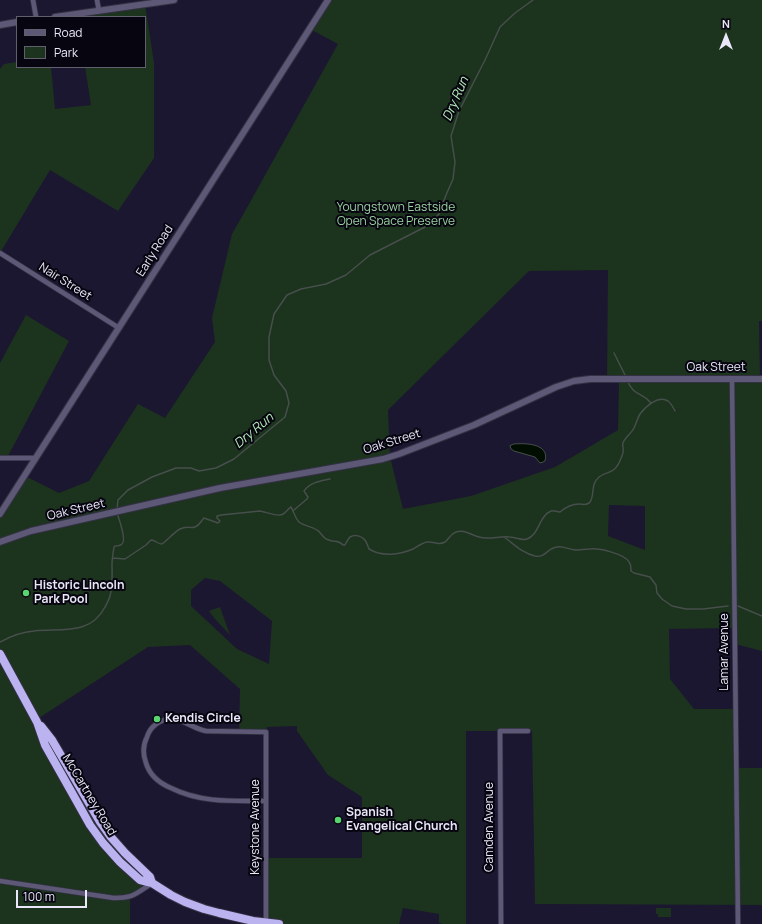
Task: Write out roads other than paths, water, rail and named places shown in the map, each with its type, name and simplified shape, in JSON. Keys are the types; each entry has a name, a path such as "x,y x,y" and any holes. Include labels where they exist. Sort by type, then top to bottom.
{"highway":[{"name":"McCartney Road","path":"0,654 36,720 52,740 97,817 125,854 150,877 152,883 171,895 204,909 253,921 279,924"}],"street":[{"path":"33,0 36,16"},
{"path":"97,0 99,11"},
{"path":"62,16 155,1 174,0"},
{"name":"Early Road","path":"0,514 328,0"},
{"path":"0,25 16,22"},
{"name":"Nair Street","path":"0,253 119,328"},
{"name":"Lamar Avenue","path":"732,379 738,924"},
{"name":"Oak Street","path":"0,542 31,531 220,488 383,459 474,425 540,394 564,384 580,380 762,379"},
{"path":"0,458 36,458"},
{"name":"Keystone Avenue","path":"266,801 210,800 176,791 163,785 153,776 146,766 144,752 145,740 151,728 159,722 174,719 184,721 197,729 206,731 266,732 266,801 266,922"},
{"name":"Camden Avenue","path":"501,924 500,731 528,731"},
{"path":"0,881 114,898 132,896 152,883"}],"waterway":[{"name":"Dry Run","path":"117,509 118,500 128,490 152,477 176,468 191,468 199,471 216,468 234,459 285,417 289,403 286,391 274,375 269,360 269,337 274,314 287,295 301,289 326,284 346,275 370,255 427,226 439,214 453,179 455,162 451,136 459,111 500,27 515,13 533,0"},
{"path":"614,353 626,377"},
{"path":"627,380 635,392 651,403"},
{"path":"113,558 125,559 151,540 162,544 175,532 185,527 195,527 204,518 218,523 220,521 217,516 221,515 260,511 280,515 291,507 296,519 299,522 317,530 327,539 345,545 350,537 362,537 367,543 369,549 374,552 385,554 402,553 427,542 443,543 452,534 459,531 483,538 511,537 523,540 527,539 534,534 547,513 551,511 560,512 571,505 586,504 590,502 594,483 601,475 616,468 622,455 624,441 633,430 640,414 648,405 656,401 664,400 668,401 675,411"},
{"path":"294,510 307,499 308,497 304,491 306,488 316,482 330,479"},
{"name":"Dry Run","path":"0,642 25,632 64,630 83,627 91,623 99,616 110,597 114,547 122,544 124,538 117,513"},
{"path":"504,537 522,551 535,556 542,556 551,549 559,547 575,550 594,549 611,552 627,559 631,566 631,571 634,573 650,577 656,585 657,593 662,599 672,606 686,609 703,609 728,606"},
{"path":"738,606 762,616"}],"place":[{"name":"Historic Lincoln Park Pool","path":"26,593"},
{"name":"Kendis Circle","path":"157,719"},
{"name":"Spanish Evangelical Church","path":"338,820"}],"park label":[{"name":"Youngstown Eastside Open Space Preserve","path":"396,215"}]}
